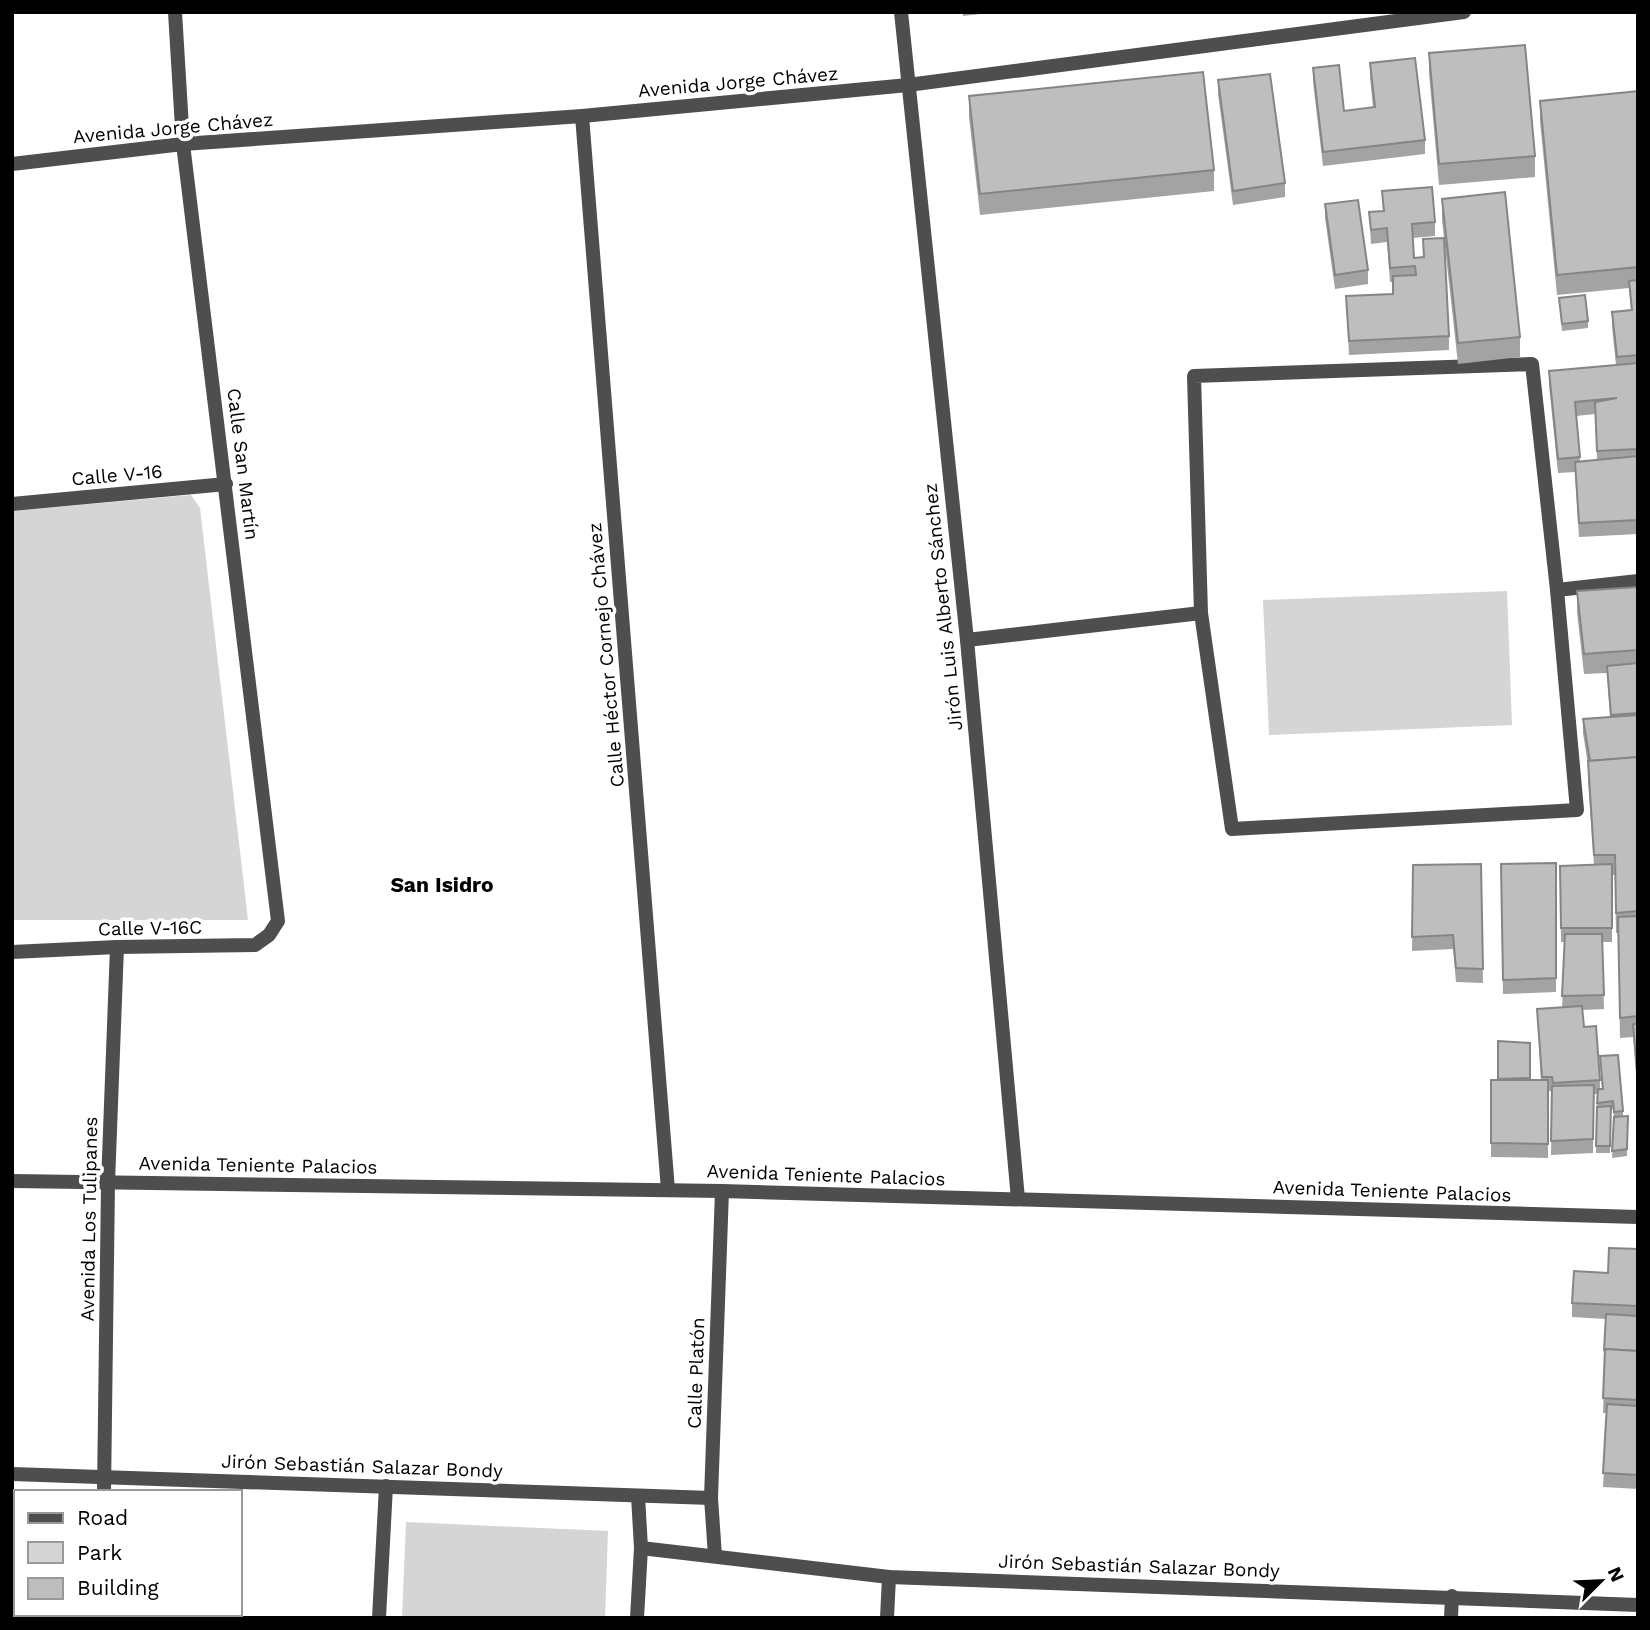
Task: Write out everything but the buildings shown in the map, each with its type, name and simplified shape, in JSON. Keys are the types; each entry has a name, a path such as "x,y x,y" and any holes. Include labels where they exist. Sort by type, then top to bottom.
{"street":[{"name":"Calle San Martín","path":"175,12 183,144 278,921"},
{"name":"Jirón Luis Alberto Sánchez","path":"901,12 967,640 1018,1199"},
{"name":"Avenida Jorge Chávez","path":"12,164 183,144 582,116 908,85 1464,12"},
{"name":"Calle Héctor Cornejo Chávez","path":"582,116 668,1190"},
{"path":"1532,364 1557,590 1577,810 1232,829 1201,612 1194,376 1532,364"},
{"name":"Calle V-16","path":"12,504 226,484"},
{"path":"1557,590 1638,582"},
{"path":"967,640 1201,612"},
{"name":"Calle V-16C","path":"12,952 255,945 269,935 278,921"},
{"name":"Avenida Los Tulipanes","path":"104,1485 108,1183 117,947"},
{"name":"Avenida Teniente Palacios","path":"12,1181 722,1191 1638,1217"},
{"name":"Calle Platón","path":"715,1556 711,1498 722,1191"},
{"name":"Jirón Sebastián Salazar Bondy","path":"12,1474 104,1485 386,1486 711,1498"},
{"path":"379,1618 386,1486"},
{"path":"637,1618 641,1548 638,1496"},
{"name":"Jirón Sebastián Salazar Bondy","path":"641,1548 889,1577 1638,1605"},
{"path":"887,1618 889,1577"},
{"path":"1451,1618 1452,1596"}],"green space":[{"path":"191,495 200,508 248,920 12,920 12,511"},
{"path":"1507,591 1512,725 1269,735 1263,600"},
{"path":"406,1522 608,1531 605,1618 402,1618"}],"district":[{"name":"San Isidro","path":"442,884"}]}
